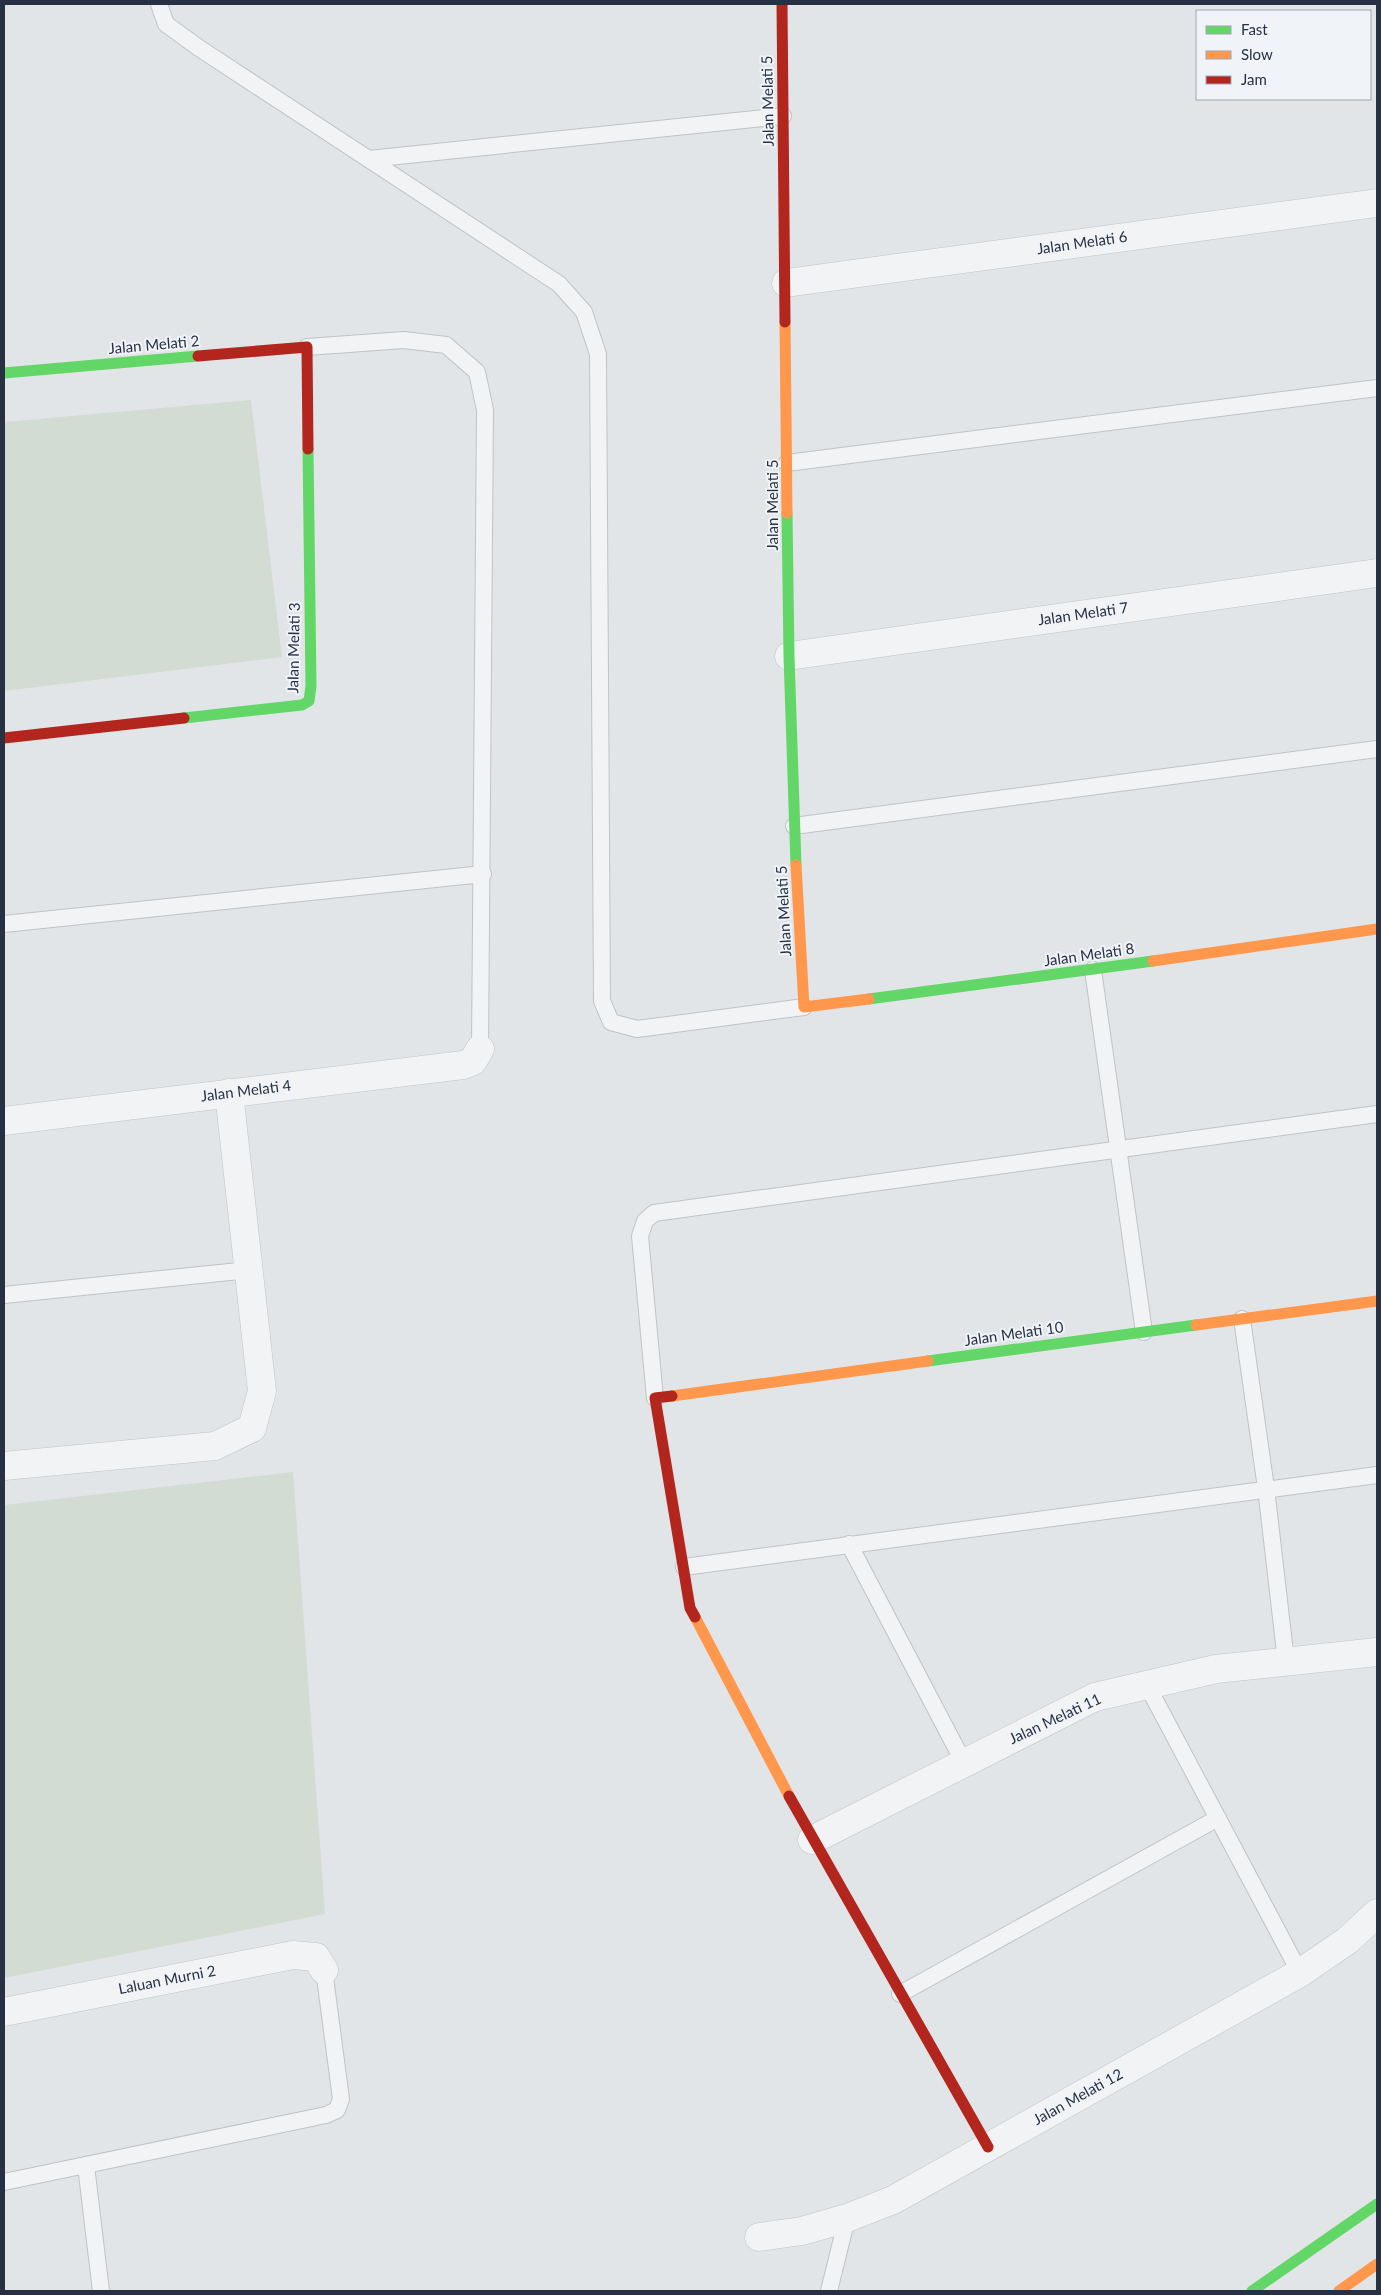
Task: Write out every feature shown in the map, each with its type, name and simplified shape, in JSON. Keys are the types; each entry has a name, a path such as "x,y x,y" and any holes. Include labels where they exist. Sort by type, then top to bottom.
{"main road":[{"name":"Jalan Melati 5","path":"782,4 789,656 794,826 804,1007"},
{"name":"Jalan Melati 2","path":"4,373 308,347"},
{"name":"Jalan Melati 3","path":"4,738 307,703 311,686 308,347"},
{"name":"Jalan Melati 8","path":"804,1007 1093,970 1377,929"},
{"name":"Jalan Melati 10","path":"655,1398 1377,1301"},
{"path":"655,1398 690,1608 812,1840 988,2147"},
{"path":"1252,2291 1377,2204"},
{"path":"1339,2291 1377,2264"}],"street":[{"name":"Jalan Melati 6","path":"786,283 1377,203"},
{"name":"Jalan Melati 7","path":"789,656 1377,573"},
{"name":"Jalan Melati 4","path":"4,1121 463,1065 473,1061 480,1049"},
{"path":"4,1466 215,1446 252,1428 262,1391 229,1093"},
{"name":"Jalan Melati 11","path":"812,1840 1095,1697 1216,1669 1377,1652"},
{"name":"Jalan Melati 12","path":"759,2237 802,2232 847,2218 893,2200 1300,1973 1348,1940 1377,1913"},
{"name":"Laluan Murni 2","path":"4,2012 293,1955 316,1957 324,1970"}],"lane":[{"path":"159,4 166,24 198,48 560,284 584,312 598,354 602,1001 612,1022 637,1029 804,1007"},
{"path":"369,159 783,116"},
{"path":"308,347 404,340 446,345 477,372 485,410 483,874 480,1049"},
{"path":"787,462 1377,388"},
{"path":"794,826 1377,749"},
{"path":"4,924 483,874"},
{"path":"1093,970 1144,1332"},
{"path":"655,1398 640,1236 645,1221 654,1213 1377,1114"},
{"path":"4,1295 249,1270"},
{"path":"1242,1319 1266,1488 1286,1661"},
{"path":"684,1566 1266,1488 1377,1475"},
{"path":"849,1544 964,1763"},
{"path":"1148,1684 1300,1973"},
{"path":"900,1994 1218,1818"},
{"path":"4,2182 326,2115 337,2110 341,2098 324,1970"},
{"path":"86,2166 101,2291"},
{"path":"828,2291 847,2218"}],"shaded area":[{"path":"251,400 282,657 4,691 4,422"},
{"path":"293,1472 325,1914 4,1978 4,1505"}],"traffic: fast":[{"path":"4,373 198,356"},
{"path":"184,718 302,705 309,701 311,686 308,449"},
{"path":"787,513 789,656 796,865"},
{"path":"869,999 1153,961"},
{"path":"928,1361 1196,1325"},
{"path":"1252,2291 1377,2204"}],"traffic: slow":[{"path":"785,322 787,513"},
{"path":"796,865 804,1007 869,999"},
{"path":"1153,961 1377,929"},
{"path":"1196,1325 1377,1301"},
{"path":"672,1396 928,1361"},
{"path":"695,1617 789,1796"},
{"path":"1339,2291 1377,2264"}],"traffic: jam":[{"path":"782,4 785,322"},
{"path":"198,356 307,347 308,449"},
{"path":"4,738 184,718"},
{"path":"672,1396 655,1398 690,1608 695,1617"},
{"path":"789,1796 988,2147"}]}
